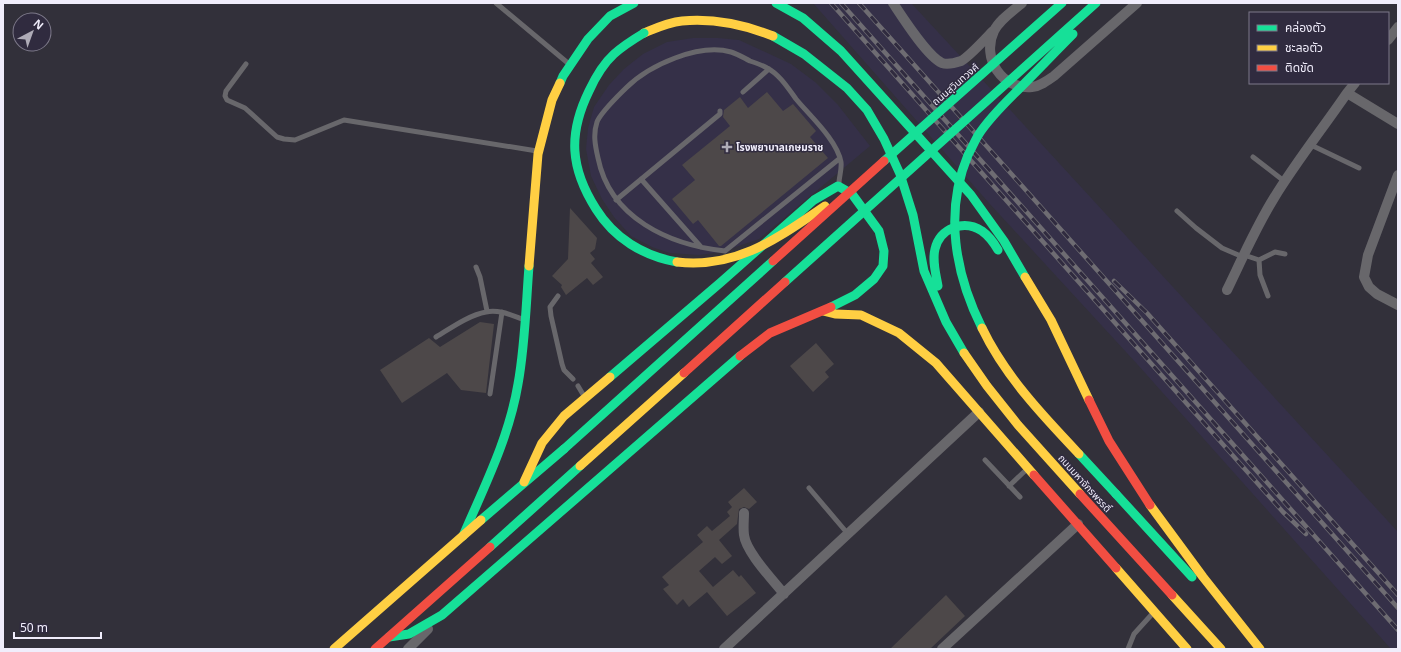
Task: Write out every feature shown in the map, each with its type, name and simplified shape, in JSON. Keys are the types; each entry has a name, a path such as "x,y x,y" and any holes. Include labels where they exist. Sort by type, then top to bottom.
{"main road":[{"path":"462,537 491,474 506,432 518,385 539,151 552,100 563,76 588,39 610,16 634,3"},
{"path":"776,3 803,18 841,51 953,173 971,195 1004,241 1051,320 1109,441 1151,506 1203,577 1259,649"},
{"name":"ถนนสุวินทวงศ์","path":"862,181 1062,3"},
{"path":"1097,3 1085,21 1070,37 990,117 965,162 954,212 954,235 963,281 972,308 985,335 1001,362 1022,389 1116,494 1259,649"},
{"path":"375,649 1097,3"},
{"path":"862,181 763,248 738,257 716,261 691,263 668,261 649,254 630,244 613,231 598,212 586,192 578,171 574,148 581,108 587,92 613,55 644,33 661,26 682,21 730,23 753,28 777,37 804,54 846,88 867,110 884,139 900,174 913,214 924,271 946,322"},
{"path":"334,649 524,482 564,449 862,181"},
{"path":"389,637 409,634 442,615 750,348 770,333 823,311 865,288 874,279 883,266 884,251 879,231 852,194 838,186 830,189 814,200 720,283 564,416 542,443 524,482"},
{"path":"946,322 934,266 935,249 938,240 944,232 952,227 961,225 971,225 988,235 1051,320"},
{"path":"823,311 835,314 861,316 899,333 936,363 1187,649"},
{"name":"ถนนมหาจักรพรรดิ์","path":"946,322 966,356 987,386 1018,425 1221,649"}],"street":[{"path":"893,3 914,33 932,54 942,62 951,64 962,60 1022,3"},
{"path":"994,30 990,42 990,54 993,66 1000,76 1010,83 1021,87 1033,87 1044,83 1054,76 1137,3"},
{"path":"1389,39 1398,26"},
{"path":"1227,290 1261,221 1284,181 1354,84"},
{"path":"1347,93 1398,124"},
{"path":"1398,175 1368,255 1364,277 1369,287 1377,294 1398,305"},
{"path":"724,649 979,412"},
{"path":"744,513 744,535 746,543 751,552 784,594"},
{"path":"942,649 1078,524"},
{"path":"408,649 442,615"}],"lane":[{"path":"496,3 570,65"},
{"path":"838,186 841,164 836,150 824,131 778,78 769,70 731,52 706,51 675,57 650,70 633,81 615,99 598,120 594,133 599,165 610,192 616,200 642,224 669,237 701,247 725,251 839,159"},
{"path":"246,64 226,91 225,96 227,100 245,108 277,137 295,140 344,120 539,151"},
{"path":"743,92 769,70"},
{"path":"616,200 720,114 720,111"},
{"path":"1311,145 1359,168"},
{"path":"1253,157 1284,181"},
{"path":"641,178 701,247"},
{"path":"1177,211 1222,248 1259,260 1275,252 1285,254"},
{"path":"1259,260 1260,275 1268,296"},
{"path":"476,267 480,277 487,311"},
{"path":"558,296 550,307 551,316 562,364 573,379"},
{"path":"436,337 475,315 487,311 502,312 525,320"},
{"path":"490,394 502,312"},
{"path":"578,386 585,398"},
{"path":"985,460 1020,497"},
{"path":"1009,486 1028,469"},
{"path":"809,488 848,534"},
{"path":"1128,649 1134,634 1154,612"}],"shaded area":[{"path":"813,3 911,3 1398,532 1398,649 1391,649 1138,365 989,203"},
{"name":"โรงพยาบาลเกษมราช","path":"693,38 739,40 791,64 815,82 838,105 870,146 759,239 721,252 699,255 670,253 652,247 631,236 614,217 602,199 591,176 586,149 588,128 594,107 609,85 624,69 643,54 667,42"}],"building":[{"path":"767,92 783,111 793,104 816,131 810,137 828,158 721,246 719,246 698,220 693,224 672,199 695,180 682,165 730,126 723,117 724,110 740,97 748,108"},
{"path":"570,208 597,238 595,249 590,253 595,259 591,263 603,277 593,285 587,278 566,295 561,287 562,285 552,276 568,259"},
{"path":"480,322 494,324 486,393 461,390 447,373 402,403 380,370 429,338 440,347"},
{"path":"816,343 834,364 825,372 829,377 813,392 790,366"},
{"path":"744,488 757,502 749,509 744,507 739,509 737,524 719,540 732,556 722,564 715,557 699,571 713,587 733,570 739,577 741,575 756,593 727,616 707,592 689,607 683,599 677,605 663,589 669,585 662,577 703,542 697,535 707,526 712,531 730,516 727,512 732,507 728,502"},
{"path":"946,595 965,616 930,649 890,649"}],"railway":[{"path":"831,3 1283,512 1306,534"},
{"path":"841,3 1398,630"},
{"path":"859,3 1398,608"},
{"path":"1114,281 1147,313 1398,595"}],"traffic: fast":[{"path":"560,83 563,76 588,39 610,16 634,3"},
{"path":"776,3 803,18 841,51 971,195 1004,241 1025,277"},
{"path":"884,161 1062,3"},
{"path":"785,282 1096,3"},
{"path":"644,33 617,51 606,62 591,86 582,107 575,136 577,165 587,194 611,229 630,244 641,250 664,259 677,262"},
{"path":"982,328 965,286 959,265 955,221 956,198 961,177 968,155 978,136 988,122 1073,34"},
{"path":"773,36 804,54 847,88 867,110 884,139 900,174 913,215 924,271 946,322 964,353"},
{"path":"610,377 814,200 838,186 852,194 879,231 884,251 883,266 874,279 855,295 831,307"},
{"path":"938,286 934,254 938,242 947,231 961,226 975,227 987,235 998,250"},
{"path":"564,449 773,261"},
{"path":"463,536 495,462 509,424 514,404 522,355 529,266"},
{"path":"389,637 409,634 442,615 740,356"},
{"path":"481,520 564,449"},
{"path":"1079,454 1116,494"},
{"path":"490,547 580,466"},
{"path":"1116,494 1192,577"}],"traffic: slow":[{"path":"644,33 672,23 694,20 729,23 773,36"},
{"path":"529,266 538,154 552,100 560,83"},
{"path":"677,262 699,263 719,261 738,256 773,240 825,206"},
{"path":"1025,277 1051,320 1089,400"},
{"path":"823,311 835,314 861,315 899,333 936,363 1034,475"},
{"path":"982,328 991,346 1013,379 1079,454"},
{"path":"964,353 987,386 1018,425 1080,494"},
{"path":"580,466 684,373"},
{"path":"524,482 542,443 564,416 610,377"},
{"path":"1150,505 1203,577 1260,649"},
{"path":"334,649 481,520"},
{"path":"1116,568 1187,649"},
{"path":"1172,595 1221,649"}],"traffic: jam":[{"path":"773,261 884,161"},
{"path":"684,373 785,282"},
{"path":"740,356 770,333 831,307"},
{"path":"1089,400 1109,441 1150,505"},
{"path":"1034,475 1116,568"},
{"path":"1080,494 1172,595"},
{"path":"375,649 490,547"}],"place":[{"name":"โรงพยาบาลเกษมราช","path":"727,147"}]}
